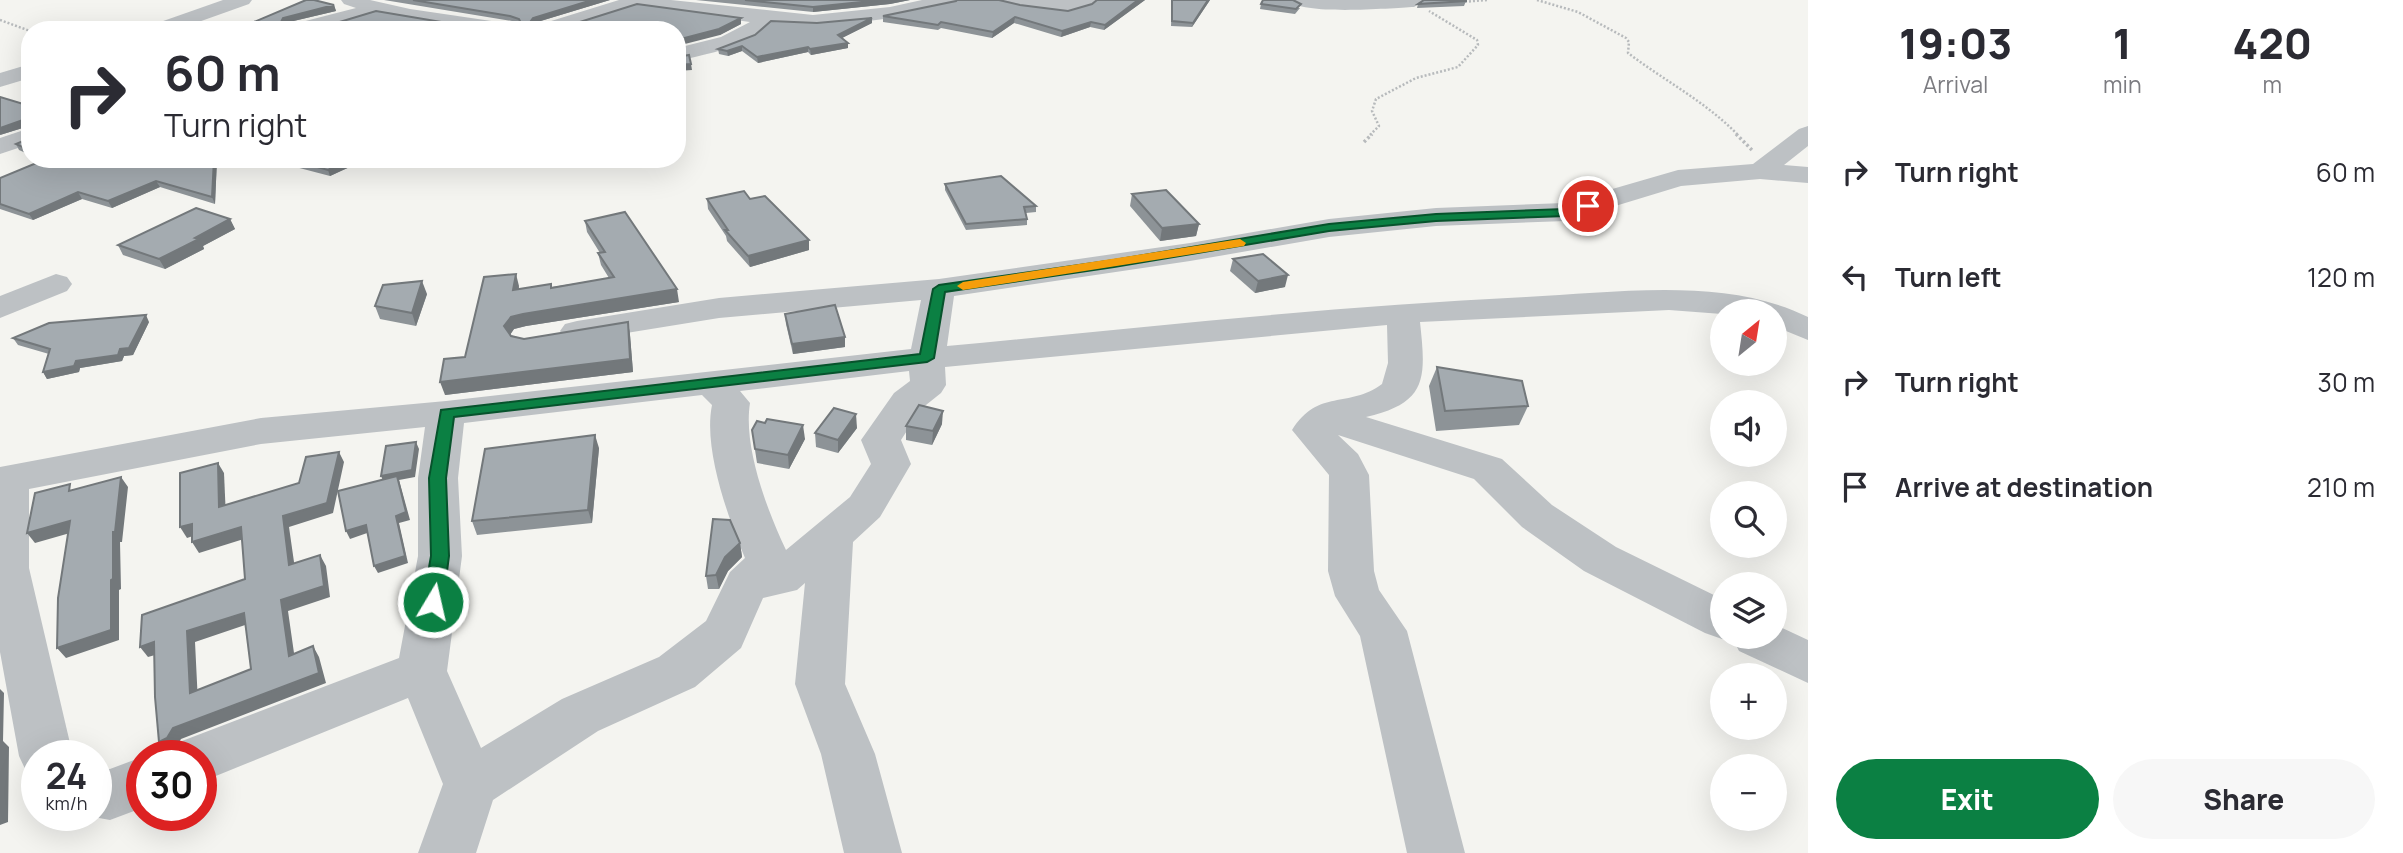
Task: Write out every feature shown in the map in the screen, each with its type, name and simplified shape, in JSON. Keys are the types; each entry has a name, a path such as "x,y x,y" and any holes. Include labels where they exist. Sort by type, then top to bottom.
{"street":[{"path":"182,21 242,0"},
{"path":"351,0 374,9 468,21"},
{"path":"571,21 639,0 759,17 813,21 890,13 948,0"},
{"path":"1005,0 1070,8 1089,0"},
{"path":"1298,0 1328,4 1420,4"},
{"path":"333,21 374,9"},
{"path":"686,53 728,41 756,28 760,25 759,17"},
{"path":"0,80 21,74"},
{"path":"1760,171 1808,134"},
{"path":"0,146 21,139"},
{"path":"541,337 719,308 939,289 1329,228 1436,217 1566,212 1678,178 1760,171 1808,175"},
{"path":"0,308 56,284"},
{"path":"746,584 781,578 864,507 891,464 881,440 907,401 928,386 927,358 939,289"},
{"path":"43,740 8,568 5,481 261,431 712,384 830,367 1403,313 1669,300 1710,303"},
{"path":"1403,313 1405,377 1400,388 1388,399 1324,417 1314,422 1311,430 1345,464 1349,475 1351,571 1358,596 1383,631 1436,853"},
{"path":"1787,320 1808,330"},
{"path":"447,853 470,785 580,715 677,672 724,634 746,584 769,562 744,505 727,420 731,403 712,384"},
{"path":"446,413 438,478 440,556 422,671 470,785"},
{"path":"1324,417 1488,469 1537,516 1600,559 1710,614"},
{"path":"832,536 820,684 848,754 873,853"},
{"path":"1780,649 1808,663"},
{"path":"217,752 422,671"}],"path":[{"path":"1461,2 1487,0"},
{"path":"1537,0 1578,12 1626,38 1629,43 1628,53 1715,112 1752,150 1760,171"},
{"path":"1364,142 1379,126 1372,111 1376,99 1416,78 1455,69 1471,56 1478,45 1477,40 1420,4"},
{"path":"0,20 21,28"}],"building":[{"path":"306,0 334,5 283,18 282,21 256,21"},
{"path":"413,0 592,0 533,18 531,21 520,21 510,16"},
{"path":"745,0 881,0 813,7"},
{"path":"957,0 999,0 1068,11 1097,0 1138,0 1105,25 1091,22 1062,31 1015,17 993,32 941,22 938,25 883,16"},
{"path":"1172,0 1208,0 1193,23 1172,21"},
{"path":"1263,0 1293,0 1301,4 1296,9 1261,4"},
{"path":"1424,0 1466,0 1466,1 1418,4"},
{"path":"637,4 741,18 719,29 686,38 686,21 583,21"},
{"path":"376,11 435,21 343,21"},
{"path":"872,18 838,35 848,43 810,49 808,47 757,57 742,46 727,51 718,49 755,35 771,21 817,23"},
{"path":"689,55 691,64 686,64 686,56"},
{"path":"0,97 21,103 21,121 0,128"},
{"path":"24,168 214,168 212,197 156,181 108,201 78,192 29,214 0,204 0,178"},
{"path":"1001,176 1036,206 1024,207 1027,219 966,224 945,184"},
{"path":"1166,190 1199,224 1162,228 1132,194"},
{"path":"744,191 750,199 765,196 809,240 748,256 725,230 728,230 707,199"},
{"path":"196,208 230,219 195,238 199,239 159,259 118,245"},
{"path":"625,212 677,289 523,314 511,317 504,326 511,336 524,339 628,322 630,359 440,382 444,359 465,357 484,277 516,274 513,290 551,284 551,288 614,277 598,253 605,252 585,221"},
{"path":"1263,254 1288,275 1258,281 1233,259"},
{"path":"422,281 412,313 375,306 383,285"},
{"path":"835,305 845,337 792,344 785,314"},
{"path":"146,315 129,348 120,349 118,355 76,361 74,366 43,372 50,349 13,338 49,323"},
{"path":"1437,367 1522,381 1528,406 1445,411"},
{"path":"919,405 943,411 933,431 906,426"},
{"path":"834,408 856,414 838,440 815,433"},
{"path":"767,419 803,425 788,455 755,449 752,430 757,421 765,423"},
{"path":"595,435 588,510 472,521 485,449"},
{"path":"416,442 412,470 381,476 386,446"},
{"path":"339,452 327,503 283,516 289,565 320,555 324,586 281,600 289,656 313,646 319,673 173,728 167,738 159,740 154,642 140,647 142,615 245,579 241,527 192,542 192,524 180,527 180,473 218,463 219,507 299,483 306,457","holes":["244,613 251,669 190,693 187,631"]},
{"path":"397,476 406,512 396,516 405,556 374,566 366,525 346,531 338,491"},
{"path":"121,477 113,532 111,630 57,648 58,598 70,521 27,533 35,493 70,484 69,491"},
{"path":"713,519 730,520 740,543 725,557 716,575 706,576"}],"slow traffic":[{"path":"963,286 1240,243"}],"route":[{"path":"433,602 440,556 438,478 446,413 927,358 939,289 1114,264 1329,228 1436,217 1566,212 1588,206"}]}
